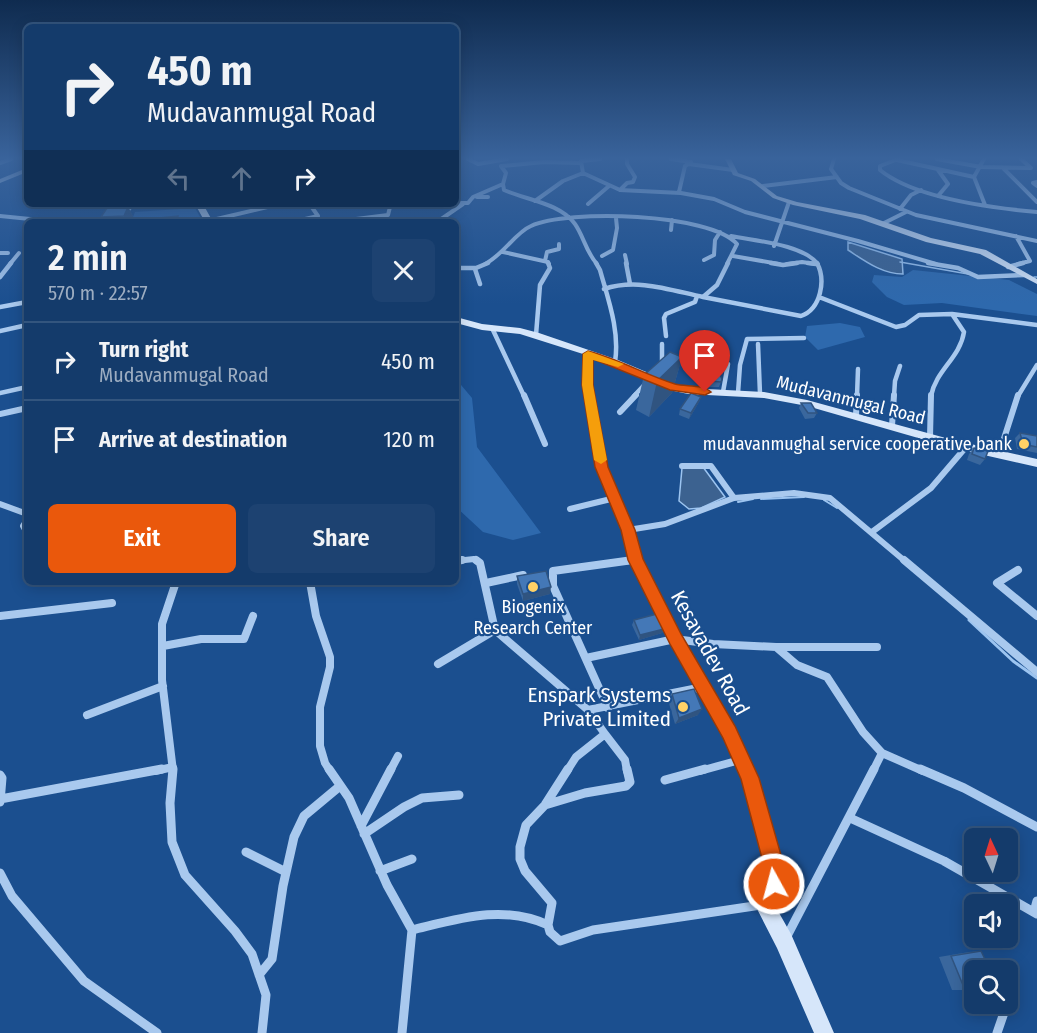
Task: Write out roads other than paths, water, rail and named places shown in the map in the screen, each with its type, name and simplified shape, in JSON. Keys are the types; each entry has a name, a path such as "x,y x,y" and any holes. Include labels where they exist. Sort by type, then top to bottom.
{"street":[{"path":"220,219 267,207"},
{"path":"305,219 318,216 312,207"},
{"path":"356,219 388,215 389,207"},
{"path":"442,219 459,207"},
{"path":"553,207 571,219 585,241 589,255 598,266 609,302 617,341 615,362"},
{"path":"734,207 745,213 858,241 928,263 958,268 978,277 1024,275"},
{"path":"774,246 788,207"},
{"path":"810,207 862,217 929,240 983,252 1037,282"},
{"path":"896,207 942,222 1037,241"},
{"path":"994,207 1037,212"},
{"path":"882,224 893,221 897,216 907,212"},
{"path":"0,216 30,219"},
{"path":"602,256 613,250 617,228 616,218"},
{"path":"459,268 475,269 488,264 532,225 571,219 616,218 672,220 700,224 730,236 795,250 813,258 822,275 819,297 811,312 801,316 630,284 614,285 604,289"},
{"path":"646,219 646,228"},
{"path":"671,230 672,220"},
{"path":"704,260 714,255 715,240 720,232"},
{"path":"666,336 664,318 666,314 695,302 717,285 737,244 730,236"},
{"path":"1007,267 1030,261 1016,236"},
{"path":"545,261 547,252 559,249 559,244"},
{"path":"503,252 548,262 550,268 540,285 536,335"},
{"path":"0,253 8,254"},
{"path":"0,277 19,254"},
{"path":"625,255 630,284"},
{"path":"733,256 783,265 802,262 816,264"},
{"path":"475,269 480,284"},
{"path":"819,297 896,327 905,325 919,315 952,314 1037,326"},
{"path":"0,308 24,303"},
{"path":"930,437 929,399 941,370 962,350 964,333 952,314"},
{"name":"Mudavanmugal Road","path":"459,321 536,335 615,362 688,391 760,394 856,415 966,447 1037,463"},
{"path":"0,331 24,325"},
{"path":"492,328 506,354 545,444"},
{"path":"738,393 741,354 747,339 804,338"},
{"path":"620,412 663,363 662,344"},
{"path":"758,344 760,394"},
{"name":"Kesavadev Road","path":"588,354 588,385 602,467 628,530 636,560 675,639 704,687 750,778 773,862 774,884 764,905"},
{"path":"723,392 728,364"},
{"path":"999,454 1020,389 1037,365"},
{"path":"892,426 895,381 900,366"},
{"path":"856,415 858,369"},
{"path":"0,393 24,388"},
{"path":"0,414 24,409"},
{"path":"872,532 931,488 966,447"},
{"path":"682,466 711,466 734,498"},
{"path":"628,530 665,524 734,498 774,493 830,498 1037,672"},
{"path":"570,509 615,498"},
{"path":"0,504 24,513"},
{"path":"459,561 478,560 486,583 495,630 588,710 625,760 630,782 626,786 585,793 545,805"},
{"path":"543,571 636,560"},
{"path":"1018,570 998,583 1037,616"},
{"path":"553,571 553,586 608,708"},
{"path":"486,583 531,574"},
{"path":"175,585 162,624 163,686 173,767 170,803 172,842 185,875 235,931 252,954 266,995 262,1033"},
{"path":"311,585 316,616 330,657 330,667 320,707 320,746 325,763 349,798 380,871 412,930 402,1033"},
{"path":"0,616 112,603"},
{"path":"163,646 201,639 244,639 253,616"},
{"path":"438,664 495,630"},
{"path":"586,658 675,639 713,644 877,646"},
{"path":"776,646 797,665 827,677 863,732 882,753 964,788 1037,827"},
{"path":"87,715 163,686"},
{"path":"588,710 608,708 704,687"},
{"path":"605,734 576,758 545,805 526,825 520,847 520,860 525,871 552,903 548,925 550,932 560,941 593,930 764,905 784,941 824,1033"},
{"path":"784,941 882,753"},
{"path":"363,830 398,756"},
{"path":"665,780 742,759"},
{"path":"0,775 0,801 173,767"},
{"path":"260,975 272,959 294,837 304,816 340,786"},
{"path":"363,830 422,798 459,795"},
{"path":"850,818 944,861 1036,913 1037,901"},
{"path":"246,852 286,872"},
{"path":"380,871 411,859"},
{"path":"0,873 12,896 84,981 157,1033"},
{"path":"412,930 492,913 522,914 548,925"},
{"path":"998,1033 1004,1014"}],"waterway":[{"path":"900,262 968,274"},
{"path":"761,499 804,497"},
{"path":"738,502 753,499"},
{"path":"824,500 837,508"},
{"path":"969,620 1013,661 1037,678"}],"place":[{"name":"mudavanmughal service cooperative bank","path":"1024,444"},
{"name":"Biogenix Research Center","path":"533,587"},
{"name":"Enspark Systems Private Limited","path":"683,707"}]}
